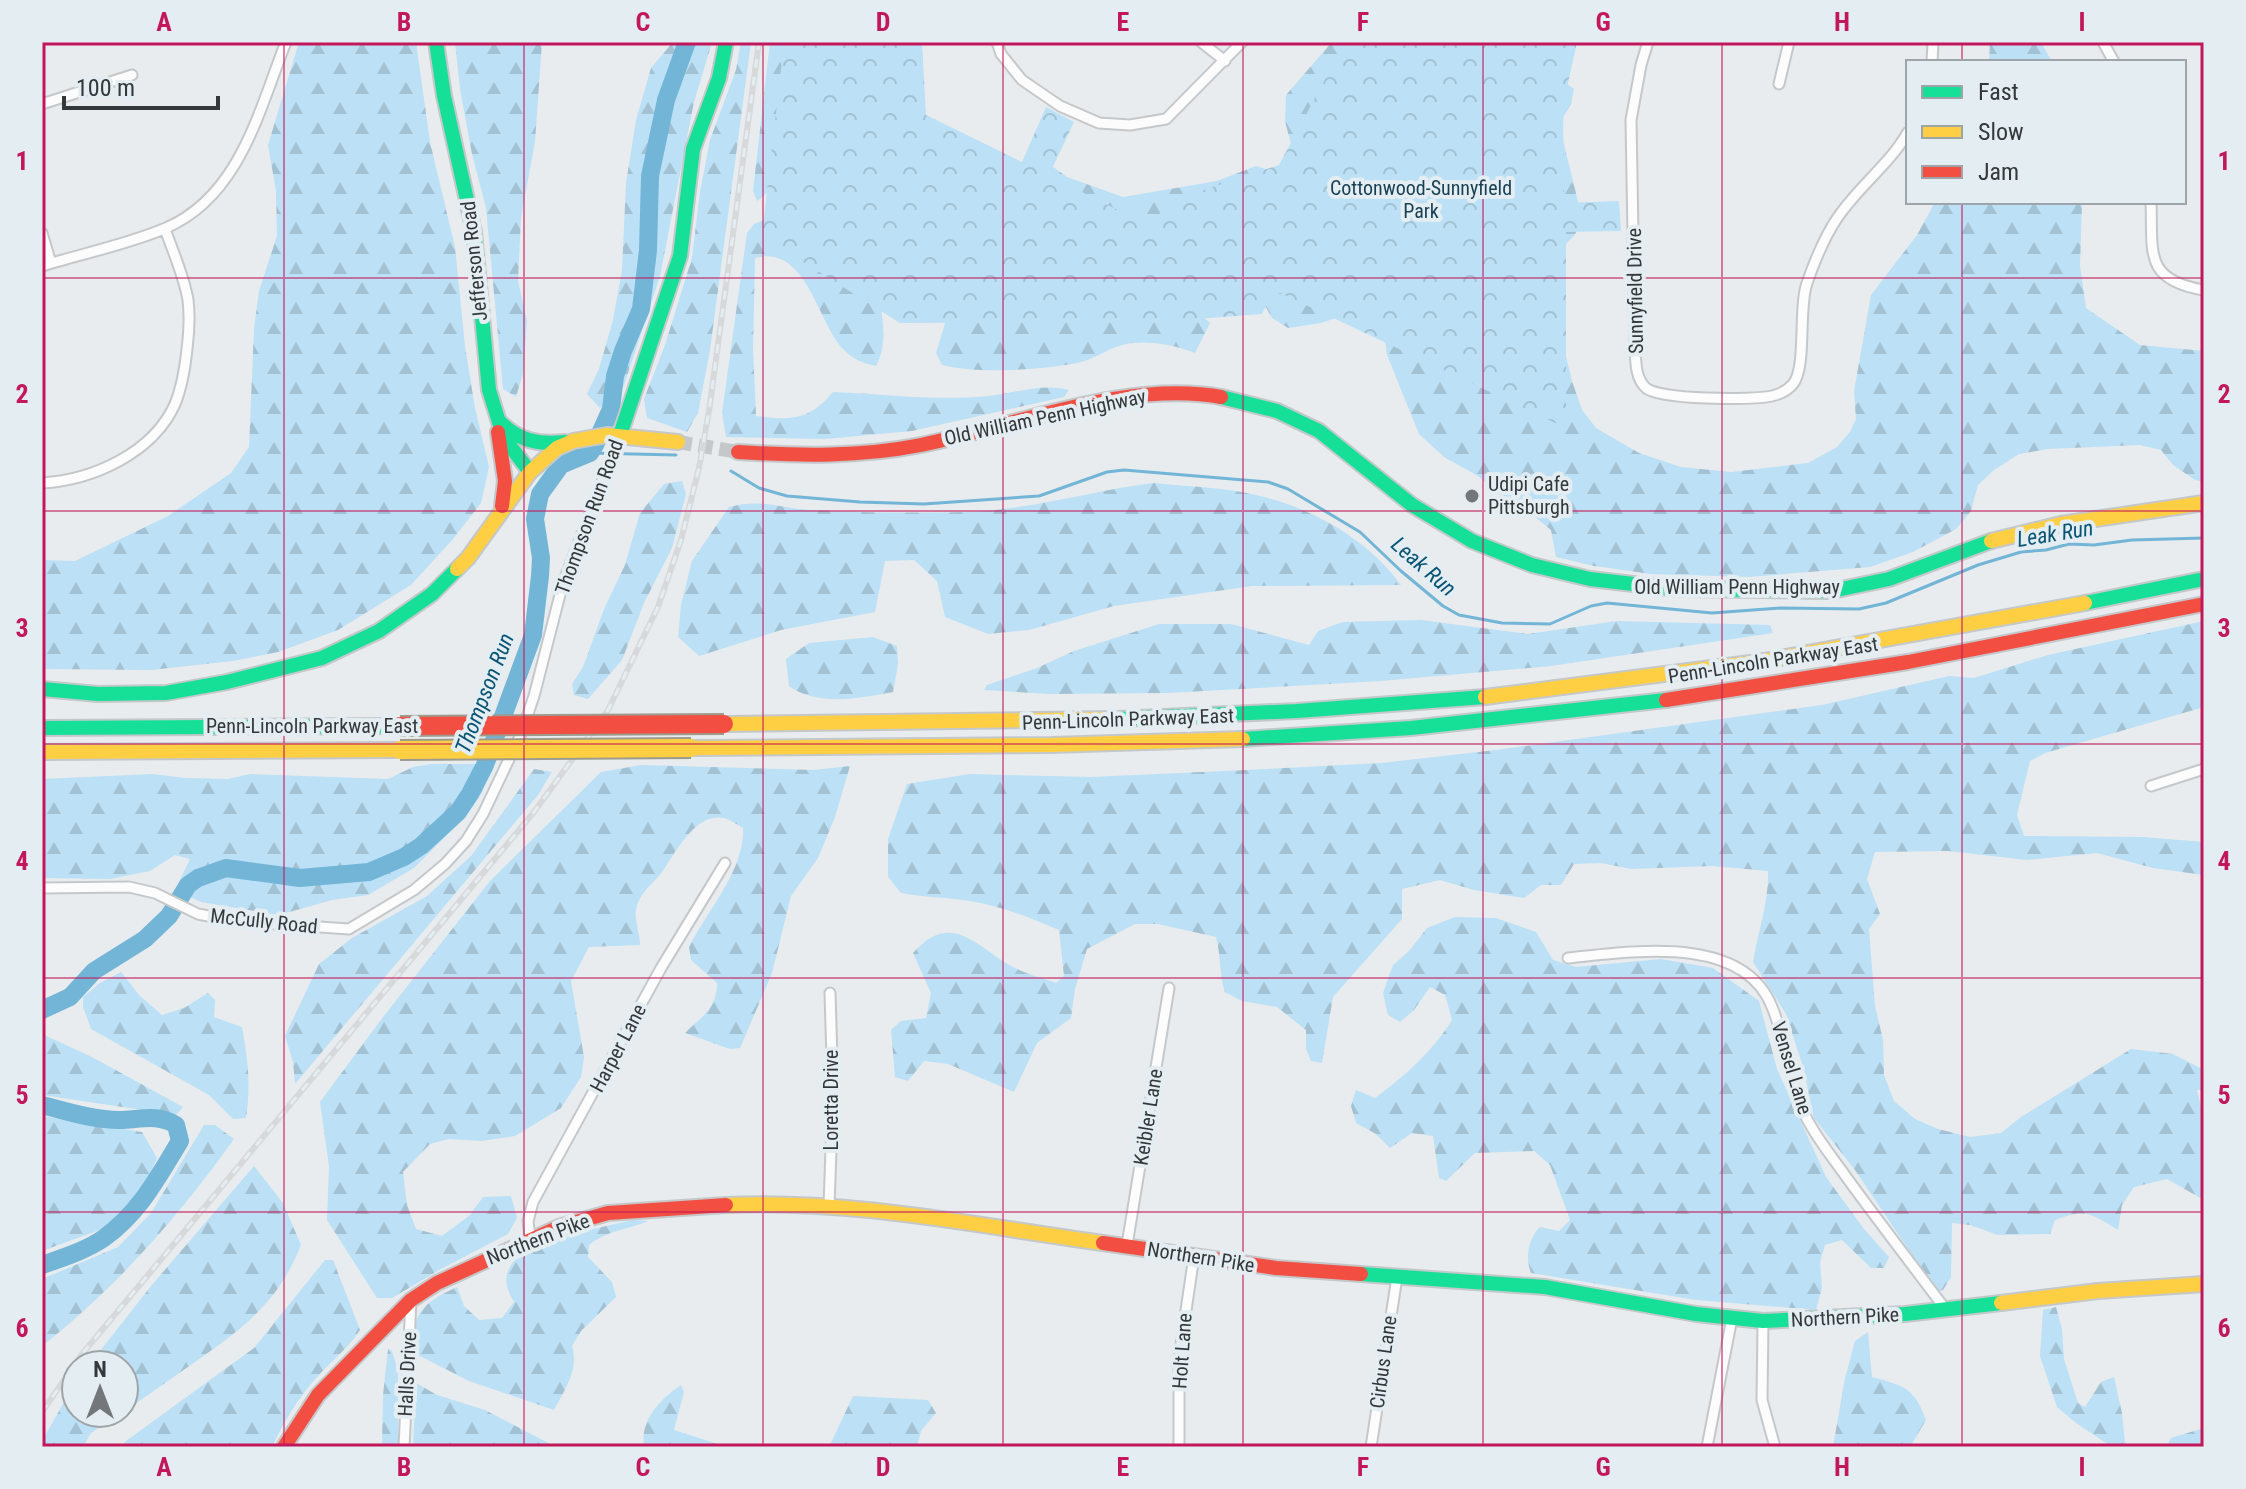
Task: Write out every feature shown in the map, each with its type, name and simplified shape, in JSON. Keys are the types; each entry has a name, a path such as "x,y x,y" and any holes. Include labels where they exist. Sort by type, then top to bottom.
{"main road":[{"name":"Jefferson Road","path":"436,42 444,96 474,232 484,359 495,415 504,438 530,472"},
{"name":"Thompson Run Road","path":"601,438 680,256 693,149 719,78 726,42"},
{"name":"Old William Penn Highway","path":"738,452 817,456 864,453 911,446 1128,398 1165,393 1204,394 1262,407 1302,422 1332,439 1385,485 1443,524 1503,555 1594,581 1673,590 1846,589 1898,576 2014,534 2204,503"},
{"path":"495,415 511,433 544,444 601,438 678,442"},
{"path":"495,415 505,481 500,512"},
{"path":"42,689 98,694 166,693 227,682 322,658 379,631 432,594 468,558 530,472 557,448 601,438"},
{"name":"Penn-Lincoln Parkway East","path":"42,728 1126,720 1276,714 1485,697 1709,670 1857,648 2004,621 2204,579"},
{"name":"Penn-Lincoln Parkway East","path":"42,752 1020,747 1337,734 1637,705 1861,672 2204,604"},
{"name":"Northern Pike","path":"284,1447 318,1395 411,1300 437,1283 530,1238 584,1219 642,1209 741,1203 829,1206 948,1219 1276,1268 1545,1287 1763,1321 1946,1310 2098,1291 2204,1284"}],"street":[{"path":"42,233 47,265 165,229 190,215 230,174 248,138 286,42"},
{"path":"997,42 1001,54 1022,80 1060,106 1099,123 1130,125 1166,119 1242,42"},
{"path":"1201,42 1225,61"},
{"name":"Sunnyfield Drive","path":"1648,42 1631,120 1637,374 1643,386 1653,393 1697,398 1772,396 1786,391 1795,382 1800,364 1800,325 1805,288 1819,251 1839,215 1906,136"},
{"path":"1779,84 1789,42"},
{"path":"2103,42 2113,60"},
{"path":"42,104 132,75"},
{"path":"2151,204 2150,244 2159,271 2170,281 2204,290"},
{"path":"42,483 78,476 119,461 157,432 174,404 186,359 189,305 183,278 165,229"},
{"name":"Thompson Run Road","path":"349,929 414,890 445,864 466,841 483,814 530,709 563,583 610,461 601,438"},
{"path":"2151,786 2204,769"},
{"name":"Harper Lane","path":"530,1238 528,1221 533,1202 661,968 725,863"},
{"name":"McCully Road","path":"42,888 129,887 155,893 198,914 234,921 349,929"},
{"name":"Vensel Lane","path":"1568,958 1641,951 1686,953 1733,966 1760,985 1773,1007 1806,1118 1946,1310"},
{"name":"Keibler Lane","path":"1127,1245 1169,988"},
{"name":"Loretta Drive","path":"829,1206 833,1093 830,993"},
{"name":"Holt Lane","path":"1179,1447 1179,1358 1194,1256"},
{"name":"Cirbus Lane","path":"1371,1447 1397,1277"},
{"name":"Halls Drive","path":"404,1447 411,1300"},
{"path":"1707,1447 1732,1318"},
{"path":"1763,1321 1762,1400 1775,1447"}],"green space":[{"path":"299,42 416,42 430,142 455,247 475,408 489,467 481,503 411,585 338,630 278,652 233,661 151,670 42,669 42,560 75,561 168,516 231,473 249,447 254,328 259,291 277,236 276,191 268,145"},
{"path":"455,42 542,42 535,142 521,217 518,281 527,320 523,374 516,397 503,389 486,208 472,154"},
{"path":"673,42 712,42 694,102 660,276 623,388 600,408 587,394 599,369 613,320 622,270 626,183 636,120 651,68"},
{"path":"741,42 751,42 710,350 698,413 687,432 647,418 644,399 665,345 692,258 710,140 736,70"},
{"path":"770,42 819,42 791,174 757,201 753,191"},
{"name":"Cottonwood-Sunnyfield Park","path":"784,42 922,42 926,115 1022,162 1046,107 1074,122 1049,175 1149,226 1161,225 1159,205 1279,165 1345,42 1577,42 1563,106 1564,203 1619,201 1621,231 1566,232 1566,428 1274,290 1262,314 1157,322 900,323 762,236"},
{"path":"1332,42 1549,42 1535,59 1574,89 1571,104 1559,124 1583,222 1556,253 1557,319 1572,381 1582,410 1596,428 1639,453 1681,467 1731,472 1808,463 1837,447 1856,419 1854,391 1871,295 1917,235 1934,204 2082,204 2080,266 2086,308 2140,345 2204,351 2204,482 2195,480 2173,465 2161,450 2140,445 2048,449 2019,454 1994,470 1978,485 1971,511 1956,529 1913,552 1870,567 1749,577 1651,574 1556,557 1551,530 1507,501 1478,476 1444,457 1419,434 1387,355 1384,333 1351,313 1321,323 1288,328 1272,318 1259,295 1192,307 1210,323 1195,353 1169,345 1131,343 1083,362 1046,368 990,370 942,365 936,353 947,317 1013,174 1041,158 1067,177 1123,197 1217,181 1256,166 1275,172 1294,156 1285,121 1286,95"},
{"path":"1990,42 2041,42 2051,60 1989,60"},
{"path":"774,216 872,266 882,317 883,343 876,366 851,356 835,338 799,274 787,263 773,257 755,258 753,348 756,416 799,416 816,408 833,392 959,398 1046,388 1069,390 1064,397 912,431 825,439 726,437 722,413 747,233 754,224"},
{"path":"682,481 686,494 672,548 644,603 622,660 588,699 574,695 572,684 583,667 604,609 625,565 640,513 664,484"},
{"path":"1153,483 1237,491 1303,510 1357,541 1401,585 1252,586 1114,606 1029,630 988,634 945,617 937,581 914,560 885,561 875,612 781,630 699,656 678,637 681,605 692,561 729,507 762,504 832,511 990,511"},
{"path":"1421,620 1528,634 1617,621 1770,625 1773,633 1551,666 1381,681 1168,693 1050,694 984,690 987,685 1074,651 1159,624 1231,624 1309,645 1318,631 1343,622"},
{"path":"2204,621 2204,707 2045,753 2030,761 2017,815 2024,836 2143,837 2204,842 2204,875 2153,868 2097,853 2027,860 1948,851 1875,852 1867,879 1880,914 1869,929 1875,1006 1883,1040 1884,1075 1894,1101 1915,1119 1970,1137 2001,1133 2021,1117 2131,1049 2173,1054 2204,1070 2204,1090 2197,1090 2204,1120 2204,1200 2167,1179 2134,1187 2122,1205 2118,1230 2094,1216 2081,1213 2055,1220 2050,1234 1998,1235 1970,1225 1952,1223 1951,1277 1943,1290 1937,1292 1855,1170 1814,1118 1803,1067 1786,1014 1753,962 1765,905 1768,871 1713,866 1631,869 1601,863 1574,864 1561,885 1541,885 1524,898 1474,890 1440,880 1402,889 1402,919 1333,997 1322,1063 1311,1061 1306,1049 1306,1030 1277,1007 1242,1001 1225,992 1216,937 1158,924 1135,924 1087,949 1075,989 1071,1018 1037,1043 1014,1092 948,1064 924,1061 908,1081 895,1077 891,1030 901,1021 926,1018 931,993 913,953 927,940 954,933 966,937 1025,973 1056,983 1064,976 1059,930 987,904 901,893 888,877 888,839 907,784 970,774 1090,777 1246,770 1381,763 1496,750 1822,705 1949,676 1974,678 2048,655"},
{"path":"873,637 897,646 898,664 893,692 826,699 800,693 789,686 786,659 809,643"},
{"path":"492,764 482,793 459,823 414,868 368,895 332,900 279,915 201,902 175,890 190,859 175,855 150,871 110,879 42,878 42,779 152,774 228,779 250,774 388,779 413,767"},
{"path":"641,765 814,770 850,766 835,817 818,858 791,896 772,973 740,1048 730,1049 685,1033 711,1006 717,983 691,960 689,947 732,875 742,844 743,828 716,817 698,825 690,833 641,897 636,913 640,945 589,947 571,981 584,1057 581,1077 561,1108 515,1136 482,1141 449,1139 430,1144 403,1172 407,1205 416,1229 442,1236 470,1215 483,1197 511,1196 517,1218 508,1234 392,1298 377,1298 327,1220 329,1167 320,1102 490,881 601,772"},
{"path":"534,769 552,772 538,795 295,1084 293,1062 285,1036 319,964 352,938 427,896 471,856"},
{"path":"1455,917 1496,918 1536,932 1553,960 1576,967 1661,959 1713,968 1759,1001 1777,1069 1826,1177 1889,1257 1884,1268 1871,1268 1842,1240 1825,1245 1820,1262 1822,1288 1816,1310 1696,1300 1531,1273 1529,1248 1536,1232 1540,1227 1559,1231 1570,1220 1550,1165 1534,1151 1475,1153 1446,1181 1439,1178 1433,1136 1412,1133 1390,1148 1376,1134 1356,1123 1351,1106 1356,1090 1375,1098 1397,1081 1427,1053 1452,1020 1445,995 1430,987 1414,1010 1400,1022 1388,1015 1383,993 1393,965 1427,928"},
{"path":"121,972 140,996 162,1015 184,1008 208,993 215,1000 214,1017 242,1027 248,1072 246,1118 233,1119 209,1095 91,1029 83,1007 83,997"},
{"path":"42,1034 92,1057 183,1107 176,1115 42,1095"},
{"path":"42,1116 142,1132 157,1158 143,1190 105,1228 42,1251"},
{"path":"204,1125 215,1125 234,1139 146,1249 96,1300 42,1346 42,1279 118,1247 151,1213"},
{"path":"254,1166 283,1203 301,1245 291,1267 280,1286 253,1317 204,1356 140,1400 140,1349 102,1349"},
{"path":"633,1220 648,1221 610,1233 589,1245 588,1257 612,1282 616,1297 581,1331 572,1346 572,1371 554,1410 469,1381 416,1354 414,1329 417,1320 436,1298 457,1287 464,1306 479,1320 502,1318 514,1302 506,1281 515,1260 575,1233"},
{"path":"325,1260 333,1260 360,1330 304,1393 272,1447 121,1447 254,1348"},
{"path":"2056,1307 2062,1329 2064,1359 2078,1403 2085,1407 2101,1382 2114,1377 2125,1443 2130,1447 2112,1447 2057,1407 2040,1356 2043,1310"},
{"path":"1868,1332 1872,1377 1912,1394 1926,1420 1910,1447 1833,1447 1855,1341"},
{"path":"388,1349 392,1351 398,1371 398,1447 382,1447"},
{"path":"416,1383 437,1395 485,1410 556,1447 413,1447"},
{"path":"681,1385 684,1392 674,1430 727,1447 644,1445 645,1426 649,1418 660,1403"},
{"path":"853,1396 928,1400 936,1413 921,1431 917,1447 829,1447"},
{"path":"60,1409 60,1429 97,1429 83,1447 42,1447 42,1441"},
{"path":"2204,1428 2204,1447 2166,1447 2171,1438"}],"waterway":[{"name":"Thompson Run","path":"42,1010 70,997 94,971 145,939 169,916 188,885 198,878 226,868 300,878 369,872 421,846 458,812 470,794 485,765 533,635 541,558 535,519 540,494 561,465 590,453 595,445 611,409 615,376 641,309 648,250 650,176 666,100 687,42"},
{"name":"Leak Run","path":"590,453 676,455"},
{"name":"Leak Run","path":"731,471 759,488 787,496 924,504 1039,496 1107,472 1124,470 1268,482 1288,489 1360,532 1443,606 1459,615 1502,623 1550,624 1591,606 1607,603 1712,613 1780,608 1859,609 1886,603 1978,565 2021,552 2069,544 2204,538"},
{"name":"Thompson Run","path":"42,1105 100,1118 162,1119 176,1125 180,1141 147,1193 117,1228 90,1246 42,1265"}],"tunnel":[{"path":"678,442 738,452"}],"railway":[{"path":"42,1412 82,1354 534,812 608,710 658,607 681,540 699,468 759,42"}],"traffic: fast":[{"path":"436,42 444,96 474,232 489,390 504,438 530,472"},
{"path":"620,435 680,256 693,149 719,78 726,42"},
{"path":"1221,397 1277,411 1319,431 1412,505 1472,541 1532,565 1590,579 1677,589 1832,591 1889,579 1991,541"},
{"path":"500,422 515,434 530,440 565,442"},
{"path":"42,689 98,694 166,693 227,682 322,658 379,631 432,594 457,569"},
{"path":"2085,603 2204,579"},
{"path":"1118,719 1297,711 1485,697"},
{"path":"1243,739 1411,728 1666,700"},
{"path":"42,728 400,726"},
{"path":"1361,1274 1545,1287 1696,1314 1763,1321 1905,1314 2001,1303"}],"traffic: slow":[{"path":"457,569 530,472 557,448 573,441 607,435 678,442"},
{"path":"1991,541 2061,524 2204,503"},
{"path":"1485,697 1758,662 2085,603"},
{"path":"724,724 1118,719"},
{"path":"691,748 1051,745 1243,739"},
{"path":"400,750 691,748"},
{"path":"42,752 400,750"},
{"path":"726,1205 773,1204 868,1210 1103,1243"},
{"path":"2001,1303 2098,1291 2204,1284"}],"traffic: jam":[{"path":"738,452 807,455 875,452 921,445 1109,400 1184,393 1221,397"},
{"path":"498,432 505,481 502,506"},
{"path":"1666,700 1908,662 2204,604"},
{"path":"400,726 724,724"},
{"path":"284,1447 318,1395 411,1300 437,1283 559,1227 608,1213 726,1205"},
{"path":"1103,1243 1276,1268 1361,1274"}],"place":[{"name":"Udipi Cafe Pittsburgh","path":"1472,496"}]}
